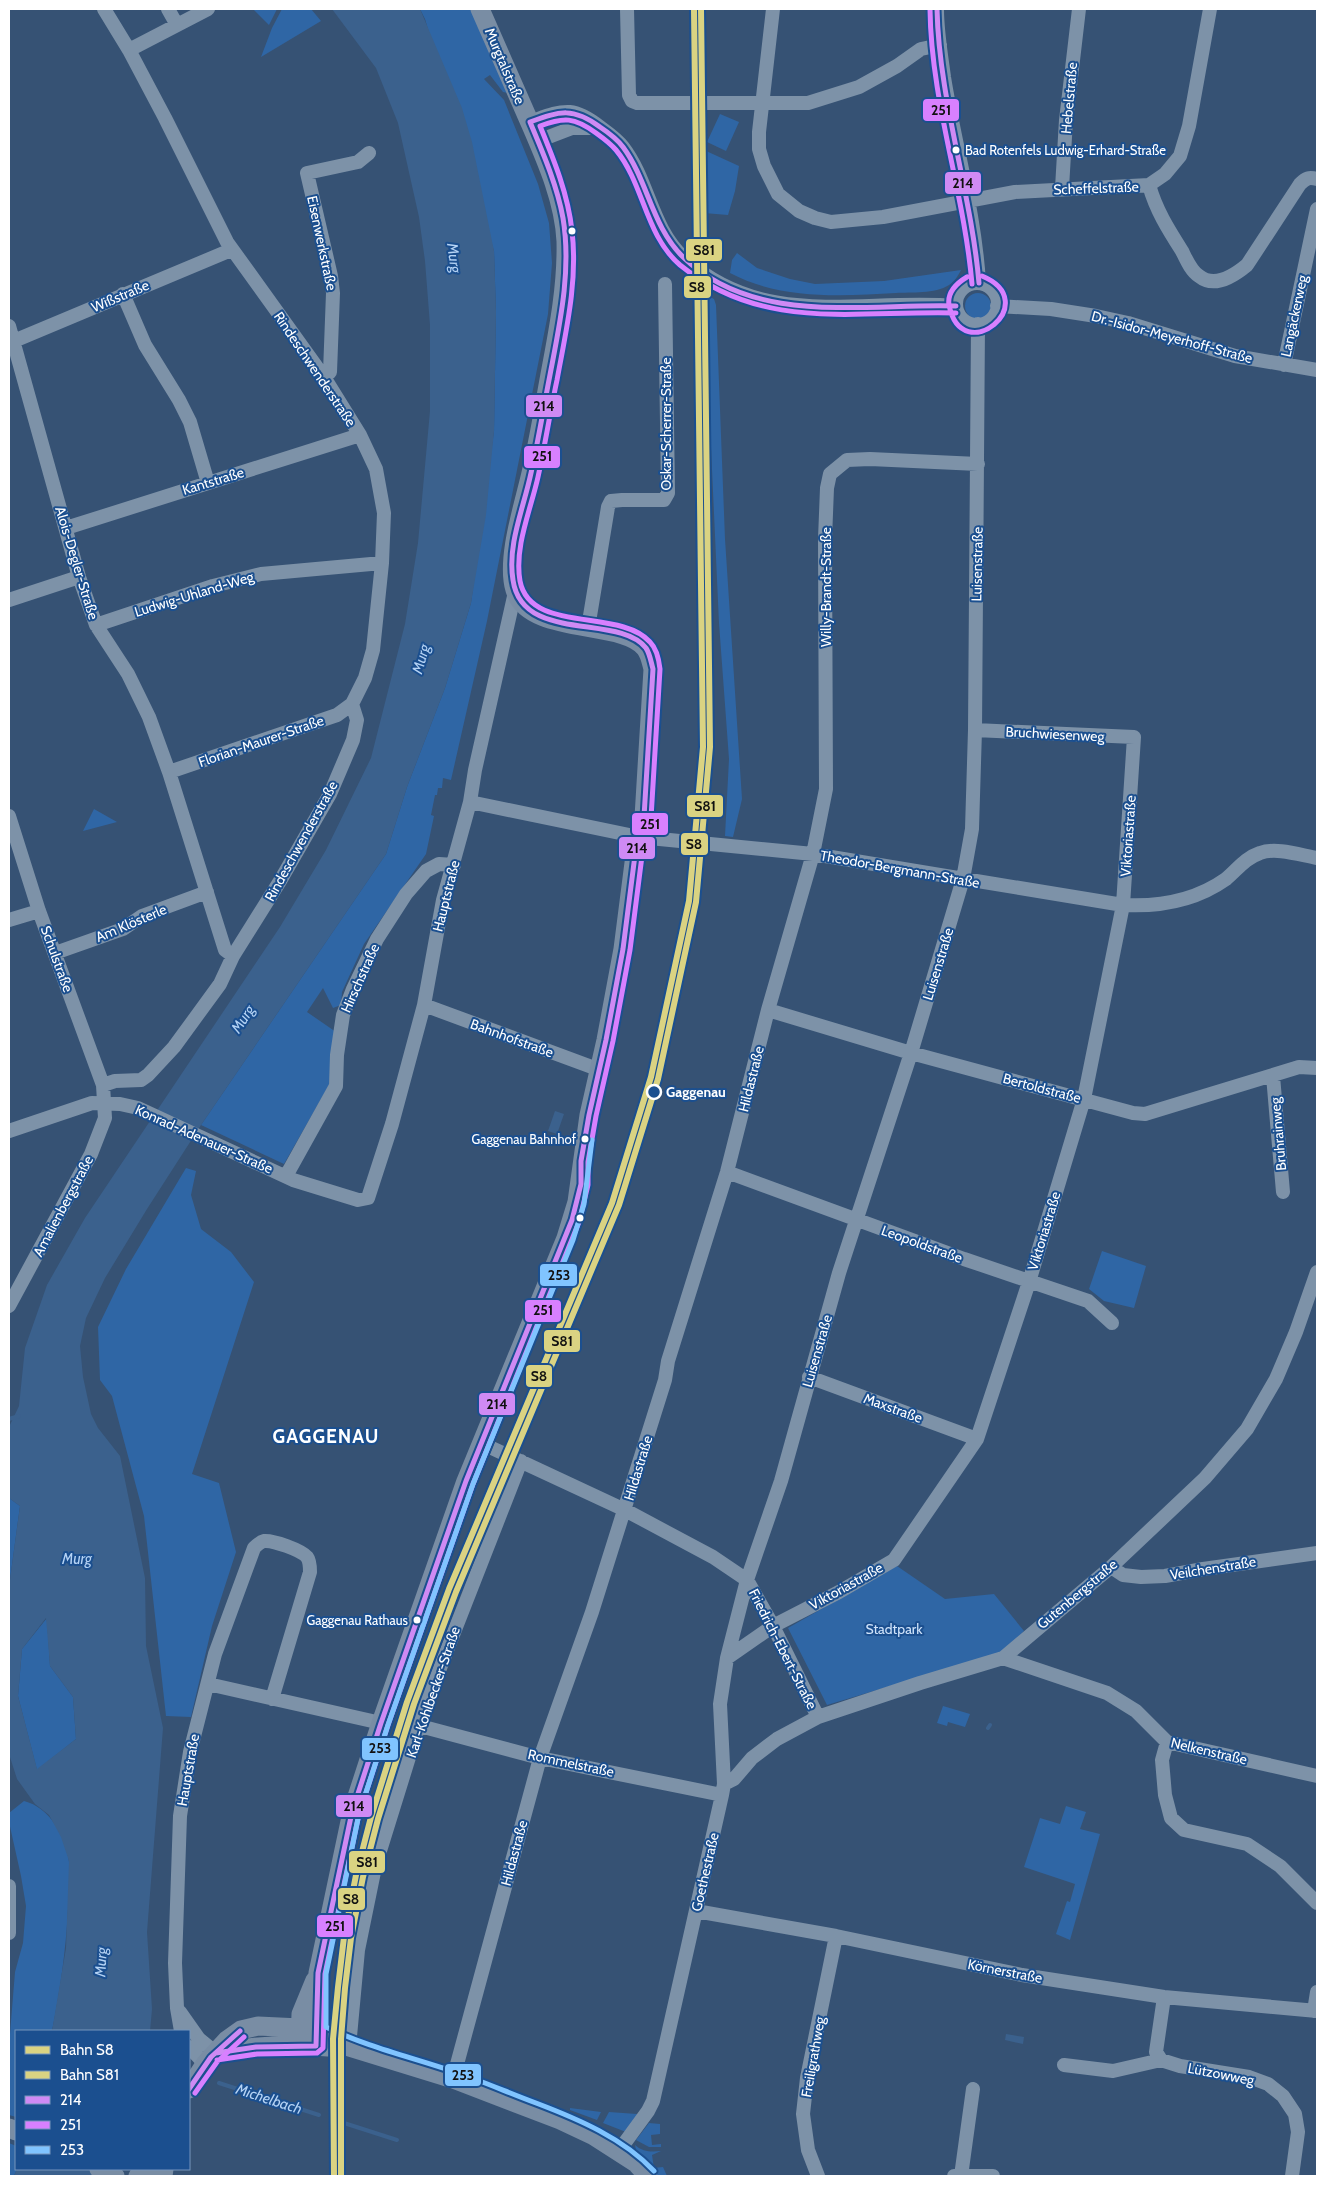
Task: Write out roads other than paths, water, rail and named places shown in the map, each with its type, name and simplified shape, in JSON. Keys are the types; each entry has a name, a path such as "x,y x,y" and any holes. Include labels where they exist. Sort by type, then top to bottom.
{"street":[{"name":"Rindeschwenderstraße","path":"102,1085 115,1081 141,1080 174,1047 220,984 234,956 330,794 353,740 358,720 352,704 365,678 373,650 382,563 384,513 378,477 360,436 324,377 231,250 129,50 104,9"},
{"path":"168,9 177,25"},
{"path":"129,50 208,9"},
{"name":"Murgtalstraße","path":"480,9 538,141 559,199 565,233 566,257 559,328 514,554 512,571 515,592"},
{"path":"627,9 629,95 632,101 637,103 808,103 859,88 897,66 921,49 940,45"},
{"name":"Scheffelstraße","path":"773,9 758,140 764,166 778,194 792,207 807,215 831,222 855,221 1015,192 1062,188 1149,185 1165,174 1180,156 1190,117 1210,9"},
{"path":"937,9 948,100 969,200 978,283"},
{"name":"Hebelstraße","path":"1062,188 1067,111 1079,9"},
{"path":"530,122 553,114 568,112 579,114 602,128 622,146 632,161 654,216 670,243 683,257 704,274 732,289 754,298 801,306 835,307 930,304 956,306"},
{"path":"538,141 572,128 602,128"},
{"name":"Eisenwerkstraße","path":"324,377 330,372 333,293 331,276 307,173 358,162 369,153"},
{"path":"1149,185 1160,217 1190,265 1199,276 1213,281 1226,279 1237,274 1247,264 1300,184 1305,179 1317,179"},
{"name":"Langäckerweg","path":"1284,366 1314,240 1317,208"},
{"name":"Wißstraße","path":"11,342 231,250"},
{"path":"973,283 978,283 984,284 993,291 997,306 991,318 978,324 964,320 956,306 956,300 962,289 973,283"},
{"name":"Oskar-Scherrer-Straße","path":"588,628 608,508 611,502 622,500 664,500 668,493 665,284"},
{"path":"123,294 145,344 190,422 208,483"},
{"name":"Dr.-Isidor-Meyerhoff-Straße","path":"997,306 1051,309 1096,316 1128,323 1236,356 1284,366 1317,370"},
{"name":"Luisenstraße","path":"747,1580 781,1481 856,1219 911,1053 963,879 972,829 975,730 978,324"},
{"name":"Alois-Degler-Straße","path":"9,326 11,342 66,528 78,577 96,625 128,674 149,716 226,950 234,956"},
{"name":"Kantstraße","path":"66,528 360,436"},
{"name":"Willy-Brandt-Straße","path":"813,854 826,789 825,539 827,488 830,474 846,460 870,458 978,464"},
{"name":"Ludwig-Uhland-Weg","path":"96,625 213,586 261,574 382,563"},
{"path":"9,600 78,577"},
{"path":"308,2038 318,1973 352,1812 381,1723 481,1443 572,1220 581,1184 581,1161 588,1115 600,1070 623,949 635,855 644,817 653,670 650,655 644,646 621,635 551,619 533,612 524,605 515,592"},
{"name":"Hauptstraße","path":"368,1198 392,1124 424,1005 443,900 470,802 475,770 515,592"},
{"name":"Florian-Maurer-Straße","path":"169,772 337,715 352,704"},
{"name":"Bruchwiesenweg","path":"975,730 1134,737"},
{"name":"Viktoriastraße","path":"727,1658 773,1626 839,1592 894,1560 977,1439 1029,1282 1084,1099 1123,905 1134,737"},
{"name":"Theodor-Bergmann-Straße","path":"470,802 640,837 813,854 1123,905 1153,906 1197,896 1226,879 1249,858 1261,852 1278,852 1317,858"},
{"name":"Schulstraße","path":"9,816 39,911 102,1085 103,1102"},
{"name":"Hildastraße","path":"453,2079 540,1758 625,1510 665,1380 668,1361 727,1172 768,1010 813,854"},
{"name":"Hirschstraße","path":"286,1176 336,1086 337,1055 343,1015 377,939 406,894 426,871 440,864 454,865"},
{"name":"Am Klösterle","path":"55,954 123,929 142,916 207,892"},
{"path":"9,920 39,911"},
{"name":"Bahnhofstraße","path":"424,1005 600,1070"},
{"name":"Bertoldstraße","path":"768,1010 911,1053 1133,1113 1144,1114 1299,1067 1317,1068"},
{"name":"Bruhrainweg","path":"1273,1076 1283,1192"},
{"name":"Konrad-Adenauer-Straße","path":"9,1131 92,1103 103,1102 138,1108 286,1176 358,1200 368,1198"},
{"name":"Amalienbergstraße","path":"9,1306 95,1145 105,1118 103,1102"},
{"name":"Leopoldstraße","path":"727,1172 1029,1282 1088,1301 1112,1323"},
{"name":"Gutenbergstraße","path":"723,1790 752,1758 777,1739 818,1718 920,1683 1002,1658 1111,1567 1205,1478 1247,1429 1276,1379 1296,1332 1317,1272"},
{"name":"Maxstraße","path":"810,1377 977,1439"},
{"name":"Friedrich-Ebert-Straße","path":"481,1443 625,1510 713,1557 747,1580 773,1626 818,1718"},
{"name":"Karl-Kohlbecker-Straße","path":"349,2047 355,1978 365,1910 375,1867 430,1692 521,1461"},
{"name":"Hauptstraße","path":"181,2030 177,2008 175,1963 180,1816 190,1752 215,1654 254,1548 258,1544 272,1542 298,1550 307,1557 310,1564 310,1572 272,1699"},
{"name":"Veilchenstraße","path":"1111,1567 1123,1575 1141,1577 1165,1576 1317,1553"},
{"name":"Goethestraße","path":"618,2152 648,2111 653,2101 696,1911 723,1790 720,1704 727,1658 747,1580"},
{"name":"Nelkenstraße","path":"1002,1658 1108,1693 1136,1711 1167,1742 1317,1776"},
{"path":"208,1684 381,1723"},
{"name":"Rommelstraße","path":"420,1726 540,1758 723,1790"},
{"path":"1167,1742 1162,1760 1165,1795 1171,1818 1184,1830 1247,1844 1280,1866 1317,1903"},
{"path":"9,1886 9,1933"},
{"name":"Körnerstraße","path":"696,1911 836,1936 1022,1975 1164,1998 1316,2011"},
{"name":"Freiligrathweg","path":"818,2176 808,2150 802,2114 807,2078 836,1936"},
{"path":"1316,2011 1317,1992"},
{"path":"1161,2060 1156,2052 1164,1998"},
{"path":"177,2008 211,2059"},
{"path":"190,2088 211,2059 256,2047 308,2038 349,2047 453,2079 560,2120 594,2136 636,2163 648,2176"},
{"path":"190,2048 211,2059"},
{"name":"Lützowweg","path":"1064,2065 1113,2071 1161,2060 1180,2066 1249,2078 1268,2084 1283,2096 1295,2114 1298,2132 1292,2176"},
{"path":"961,2176 973,2089"},
{"path":"618,2152 635,2176"},
{"path":"101,2170 115,2176"},
{"path":"953,2176 993,2176"}],"water":[{"name":"Murg","path":"332,9 420,9 462,108 472,142 494,251 496,312 494,431 486,515 471,603 445,688 407,787 386,854 201,1125 105,1278 86,1318 80,1346 83,1377 91,1414 98,1428 120,1456 145,1578 146,1646 163,1728 147,1932 152,2009 150,2030 52,2030 66,1948 69,1861 61,1837 49,1815 35,1804 17,1779 9,1754 9,1587 20,1506 9,1498 9,1427 19,1406 25,1348 47,1285 85,1218 280,927 326,850 371,758 405,624 418,543 430,411 430,325 425,261 419,217 398,123 376,68","holes":["46,1618 50,1666 73,1697 76,1739 37,1769 18,1696 22,1649"]},
{"path":"555,1111 564,1114 557,1134 548,1131"},
{"path":"1006,2034 1024,2037 1023,2044 1005,2040"},
{"path":"17,2170 99,2170 96,2176 14,2176"}],"waterway":[{"path":"9,1419 19,1416"},
{"name":"Michelbach","path":"219,2083 319,2115"},
{"name":"Michelbach","path":"344,2123 397,2140"}],"rail line":[{"name":"S8","path":"334,2176 333,2039 338,1987 344,1937 356,1875 371,1817 407,1702 449,1589 612,1203 651,1077 689,901 703,747 694,9"},
{"name":"S81","path":"341,2176 341,2039 345,1988 351,1938 363,1877 378,1819 414,1704 456,1592 619,1205 658,1079 696,902 710,747 701,9"}],"place":[{"name":"Bad Rotenfels Ludwig-Erhard-Straße","path":"956,150"},
{"name":"Gaggenau","path":"654,1092"},
{"name":"Gaggenau Bahnhof","path":"585,1139"},
{"name":"Gaggenau Rathaus","path":"417,1620"}],"district":[{"name":"GAGGENAU","path":"326,1436"}],"park label":[{"name":"Stadtpark","path":"894,1629"}]}
